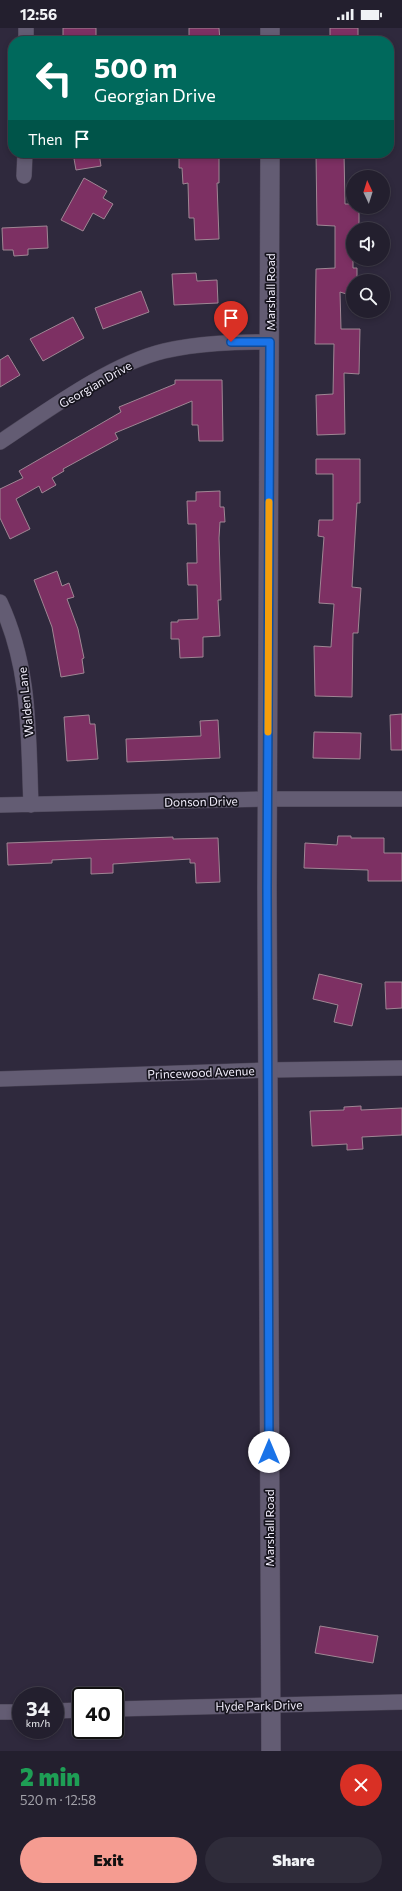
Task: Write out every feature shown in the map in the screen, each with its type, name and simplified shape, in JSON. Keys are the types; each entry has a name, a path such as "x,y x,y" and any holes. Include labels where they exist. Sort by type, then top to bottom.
{"street":[{"path":"24,158 24,176"},
{"name":"Marshall Road","path":"270,158 268,799 270,1751"},
{"name":"Georgian Drive","path":"0,442 106,375 134,361 163,351 189,346 219,343 270,342"},
{"name":"Walden Lane","path":"0,602 9,621 18,648 24,680 28,716 31,805"},
{"name":"Donson Drive","path":"0,805 268,799 402,799"},
{"name":"Princewood Avenue","path":"0,1079 268,1070 402,1068"},
{"name":"Hyde Park Drive","path":"124,1709 402,1702"},
{"path":"0,1712 12,1712"}],"building":[{"path":"63,28 96,28 96,36 63,36"},
{"path":"189,28 219,28 220,36 189,36"},
{"path":"330,28 358,28 358,36 330,36"},
{"path":"74,158 100,158 101,166 76,170"},
{"path":"179,158 219,158 219,183 217,183 219,239 195,240 194,218 189,218 188,183 183,184 182,168 179,168"},
{"path":"316,158 344,158 346,214 359,214 359,222 346,222 346,266 353,266 353,268 357,268 357,274 346,274 346,294 340,292 341,329 360,329 359,374 344,373 345,434 317,435 316,395 333,394 334,344 315,344 316,269 335,268 335,226 317,225"},
{"path":"84,178 107,191 103,198 113,204 104,219 93,213 83,231 61,220"},
{"path":"47,226 48,248 28,249 28,255 14,256 13,250 3,250 2,228"},
{"path":"196,273 197,281 217,280 218,303 174,305 172,274"},
{"path":"141,291 149,312 103,329 95,308"},
{"path":"73,317 84,338 43,361 30,339"},
{"path":"8,355 20,375 0,387 0,360"},
{"path":"175,380 222,380 223,441 199,441 198,425 192,425 192,401 115,433 118,439 63,469 64,471 52,478 56,485 42,493 39,486 16,499 30,529 10,539 0,518 0,489 23,478 19,471 121,412 119,407 175,384"},
{"path":"316,459 360,459 360,503 357,503 352,587 361,588 358,633 353,633 352,697 315,696 314,646 331,647 334,604 319,603 324,537 318,536 319,520 333,520 333,474 316,474"},
{"path":"220,491 220,507 224,507 225,522 220,522 219,538 221,600 218,600 220,636 203,637 203,657 180,658 179,639 171,639 171,622 178,622 178,620 198,619 197,585 188,585 187,563 197,563 196,524 188,524 187,501 196,501 196,492"},
{"path":"57,571 62,586 69,583 74,597 67,599 78,629 84,658 82,659 84,673 61,677 52,627 34,580"},
{"path":"402,714 402,750 391,750 390,715"},
{"path":"89,715 90,724 95,724 98,759 67,761 64,717"},
{"path":"218,720 220,758 127,762 126,739 201,736 200,721"},
{"path":"314,732 361,733 360,759 313,758"},
{"path":"338,836 351,836 351,838 384,838 384,853 402,853 402,881 368,881 368,870 304,868 305,843 337,845"},
{"path":"173,837 173,839 218,838 220,882 196,883 195,863 190,863 190,859 113,864 113,873 91,874 91,858 52,860 52,863 8,865 7,843"},
{"path":"319,974 362,984 352,1026 334,1022 338,1005 313,999"},
{"path":"385,982 402,982 402,1008 386,1009"},
{"path":"361,1106 361,1110 402,1108 402,1135 362,1137 363,1149 347,1150 347,1144 312,1146 310,1111 344,1110 344,1107"},
{"path":"320,1626 378,1636 373,1663 315,1653"}],"slow traffic":[{"path":"268,732 269,502"}],"route":[{"path":"231,342 270,342 267,888 269,1452"}]}
